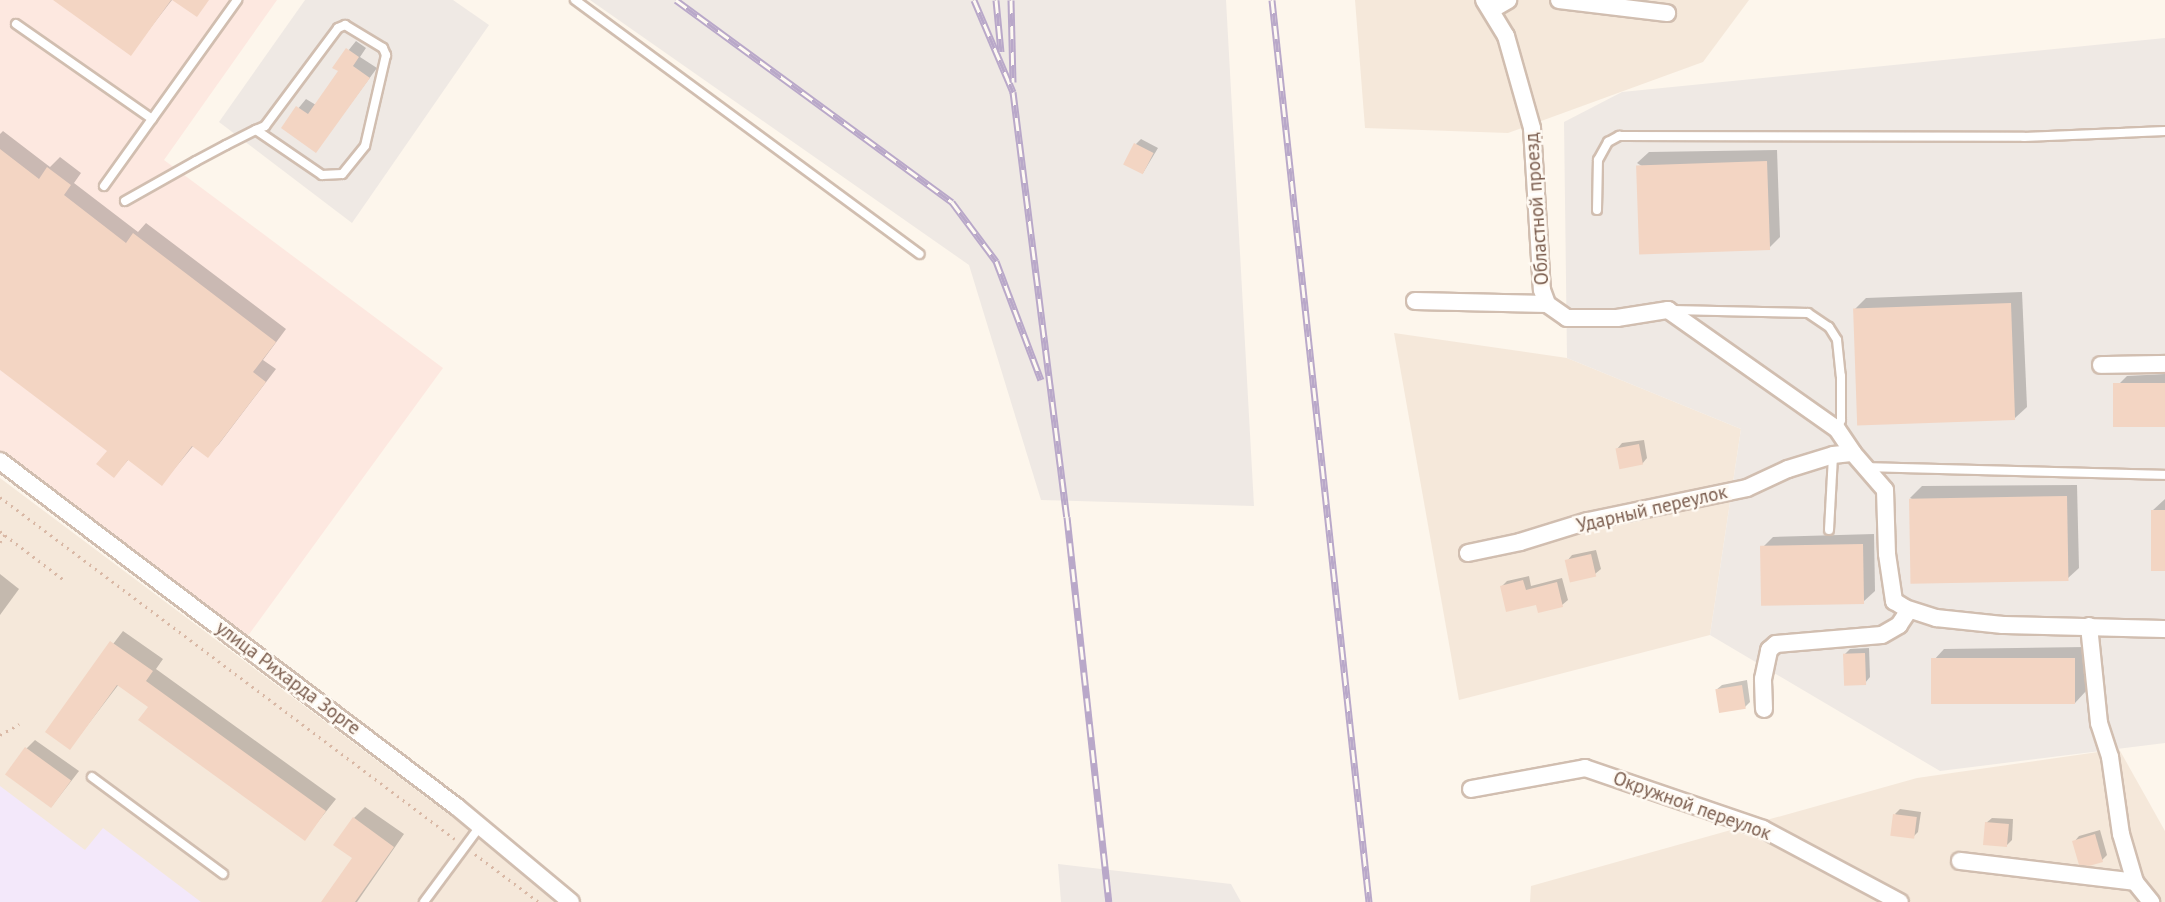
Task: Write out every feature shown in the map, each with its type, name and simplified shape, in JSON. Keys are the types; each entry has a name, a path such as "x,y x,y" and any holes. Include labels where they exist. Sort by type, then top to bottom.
{"street":[{"path":"1488,5 1508,0"},
{"path":"1559,0 1667,13"},
{"name":"Областной проезд","path":"1488,5 1506,36 1532,128 1542,290 1547,304 1567,318 1617,318 1668,310"},
{"path":"1415,301 1547,304"},
{"path":"1668,310 1837,429 1853,453 1885,490 1888,554 1894,601 1909,610 1936,618 1967,622 2165,629"},
{"path":"2101,365 2165,364"},
{"name":"Ударный переулок","path":"1468,553 1520,542 1588,521 1747,488 1833,455 1853,453"},
{"name":"улица Рихарда Зорге","path":"0,461 481,825 571,902"},
{"path":"1764,709 1763,678 1769,650 1776,644 1882,635 1899,625 1909,610"},
{"path":"2089,626 2099,723 2110,757 2121,834 2135,882 2151,902"},
{"name":"Окружной переулок","path":"1471,789 1585,768 1763,829 1900,902"},
{"path":"1960,861 2135,882"}],"lane":[{"path":"104,186 237,0"},
{"path":"575,0 919,254"},
{"path":"16,24 152,119"},
{"path":"125,201 256,130 265,126 338,28 345,25 383,48 386,55 365,146 342,174 322,175 256,130"},
{"path":"1597,210 1598,159 1608,142 1619,136 2024,136 2165,131"},
{"path":"1668,310 1808,313 1829,327 1837,340 1841,376 1841,420 1837,429"},
{"path":"1829,530 1833,455"},
{"path":"1867,467 2165,475"},
{"path":"92,776 223,874"},
{"path":"424,902 481,825"}],"path":[{"path":"0,498 539,902"},
{"path":"0,531 64,580"},
{"path":"0,543 5,535"},
{"path":"0,735 19,724"}],"shaded area":[{"path":"0,0 277,0 164,160 443,368 247,637 0,452"},
{"path":"305,0 453,0 489,25 352,223 219,122"},
{"path":"590,0 1226,0 1254,506 1041,500 969,265"},
{"path":"1355,0 1749,0 1703,62 1508,133 1365,128"},
{"path":"2165,38 2165,743 1940,771 1710,635 1741,429 1567,358 1564,122 1622,92"},
{"path":"1394,333 1567,358 1741,429 1710,635 1459,700"},
{"path":"0,478 495,849 556,902 0,902"},
{"path":"2119,749 2165,831 2165,902 1530,902 1531,886 1917,778"},
{"path":"0,786 85,850 103,828 201,902 0,902"},
{"path":"1058,864 1231,884 1241,902 1061,902"}],"building":[{"path":"53,0 171,0 131,56"},
{"path":"172,0 209,0 197,17"},
{"path":"346,48 359,57 353,66 370,78 316,153 281,128 296,106 308,114 338,71 332,68"},
{"path":"1134,143 1154,153 1143,174 1123,164"},
{"path":"0,149 39,179 47,167 71,185 64,195 126,243 133,233 276,342 253,372 266,382 208,458 192,446 162,486 128,460 114,478 96,464 107,451 0,370"},
{"path":"1767,161 1770,250 1639,255 1636,166"},
{"path":"2011,303 2015,420 1857,425 1853,309"},
{"path":"2113,383 2165,383 2165,427 2113,427"},
{"path":"1639,444 1643,465 1619,469 1615,449"},
{"path":"2067,496 2068,581 1911,584 1909,499"},
{"path":"2151,510 2165,510 2165,571 2151,571"},
{"path":"1863,544 1864,604 1761,606 1760,546"},
{"path":"1591,554 1596,576 1570,582 1565,560"},
{"path":"1523,580 1526,590 1557,582 1563,607 1538,613 1536,605 1506,612 1500,586"},
{"path":"110,641 153,671 146,681 326,811 305,841 138,720 148,707 117,685 70,750 45,732"},
{"path":"1865,653 1866,685 1844,686 1843,654"},
{"path":"1931,658 2075,658 2075,704 1931,704"},
{"path":"1742,685 1746,709 1719,713 1715,689"},
{"path":"25,747 71,781 51,808 5,775"},
{"path":"1893,814 1917,817 1914,839 1890,836"},
{"path":"353,817 394,847 355,902 321,902 352,858 333,845"},
{"path":"1985,822 2009,824 2007,847 1983,845"},
{"path":"2095,834 2103,862 2089,866 2079,865 2072,841"}],"railway":[{"path":"676,0 952,202 996,261 1041,380"},
{"path":"974,0 1013,92 1067,517 1109,902"},
{"path":"996,0 1001,52"},
{"path":"1011,0 1013,82"},
{"path":"1272,0 1369,902"}]}
